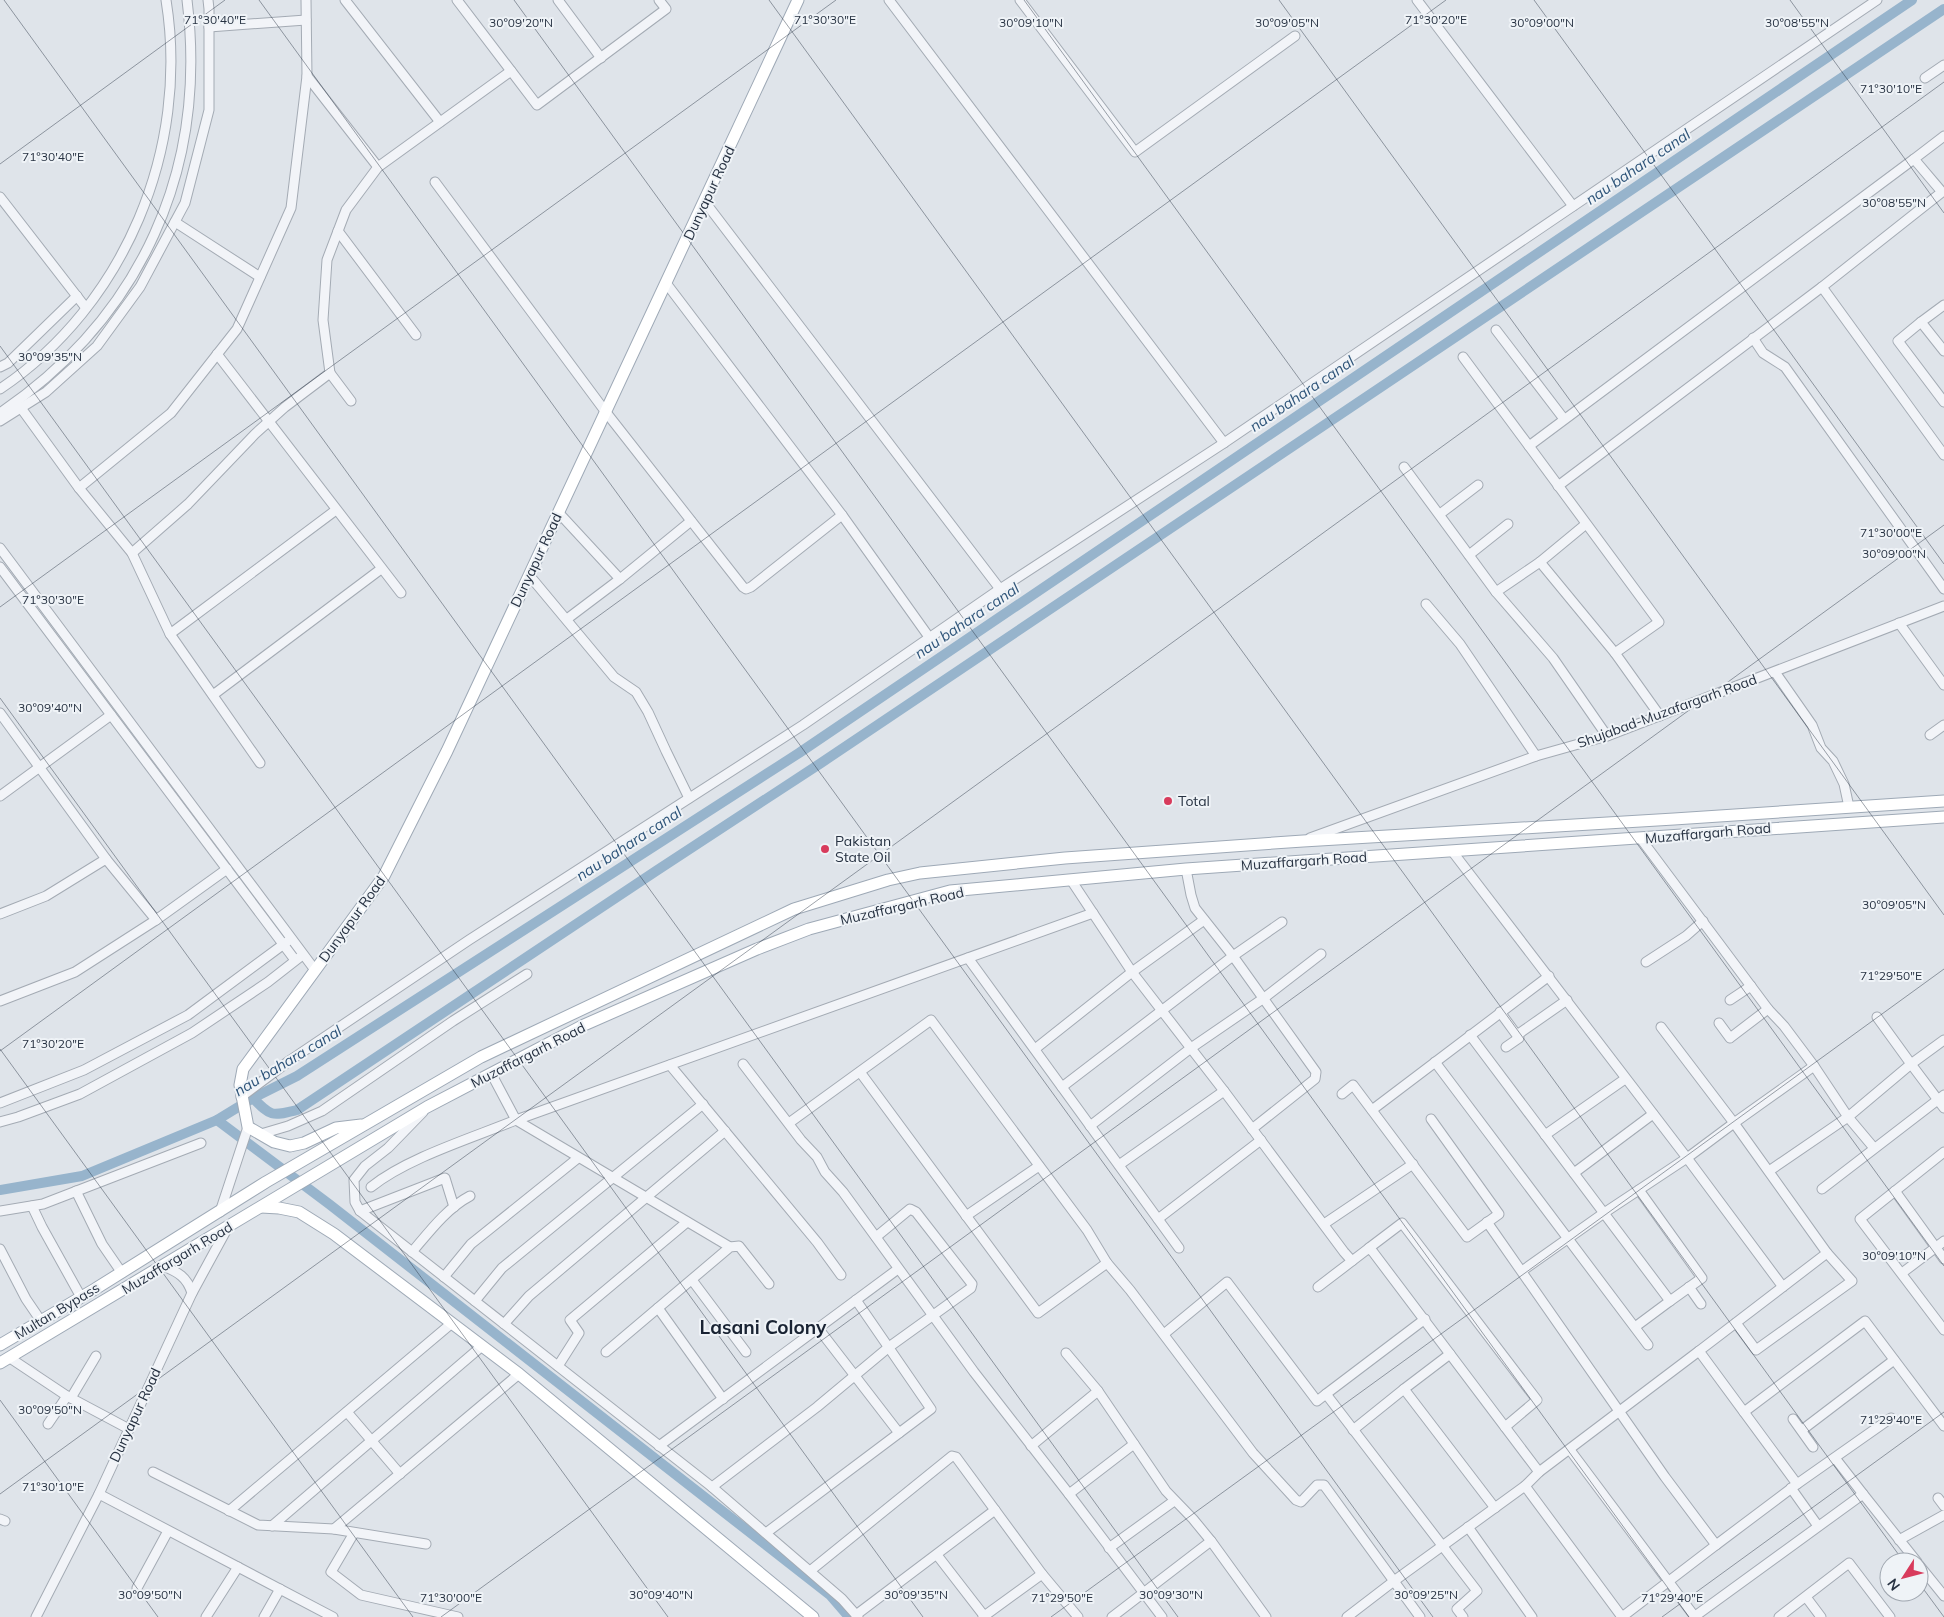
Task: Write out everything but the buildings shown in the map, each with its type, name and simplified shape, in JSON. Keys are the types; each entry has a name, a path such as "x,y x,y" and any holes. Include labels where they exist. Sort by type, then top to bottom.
{"main road":[{"name":"Dunyapur Road","path":"247,1127 240,1085 243,1069 384,876 447,752 798,0"},
{"name":"Muzaffargarh Road","path":"266,1182 481,1057 616,992 794,909 920,872 1065,858 1303,841 1944,801"},
{"name":"Muzaffargarh Road","path":"5,1361 427,1107 584,1025 757,949 809,929 950,892 1186,869 1641,839 1674,834 1944,817"},
{"path":"616,992 624,1008"},
{"path":"247,1127 274,1142 290,1146 304,1143 336,1128 366,1124"},
{"name":"Multan Bypass","path":"0,1345 122,1273 266,1182"},
{"path":"261,1207 299,1212 334,1234 519,1374 813,1617"},
{"path":"16,1336 24,1350"}],"street":[{"path":"0,389 43,356 86,308 105,283 129,242 148,198 161,152 171,81 170,33 166,0"},
{"path":"0,413 55,371 89,337 127,285 154,235 176,175 188,119 192,63 187,0"},
{"path":"0,421 46,392 97,346 140,287 185,203 209,110 210,27 208,0"},
{"path":"79,488 171,413 237,329 291,208 307,76 306,0"},
{"path":"345,0 440,122"},
{"path":"457,0 537,105 666,9 659,0"},
{"path":"558,0 601,58"},
{"path":"889,0 1224,443"},
{"path":"1020,0 1135,152 1295,36"},
{"path":"1417,0 1573,206"},
{"path":"242,1097 289,1061 469,940 804,725 1000,589 1224,443 1877,0"},
{"path":"210,27 306,20"},
{"path":"1925,78 1944,65"},
{"path":"351,401 330,373 323,320 327,260 346,210 378,168 511,71"},
{"path":"307,76 378,168"},
{"path":"1529,446 1944,136"},
{"path":"1558,486 1822,287 1942,192 1914,159"},
{"path":"435,182 605,411 746,589 842,516"},
{"path":"0,197 86,308"},
{"path":"705,202 1000,589"},
{"path":"175,222 260,277"},
{"path":"338,231 416,335"},
{"path":"666,283 842,516 930,637"},
{"path":"1822,287 1944,455"},
{"path":"0,367 8,363 77,296"},
{"path":"1944,305 1898,341 1944,402"},
{"path":"1921,322 1944,350"},
{"path":"1496,330 1564,419"},
{"path":"1753,338 1763,353 1785,367 1944,589"},
{"path":"217,354 401,593"},
{"path":"1463,357 1659,622 1615,653"},
{"path":"132,552 188,504 255,434 330,373"},
{"path":"21,408 79,488 132,552 170,634 260,763"},
{"path":"1404,467 1496,592 1553,658 1607,736"},
{"path":"1440,514 1478,485"},
{"path":"170,634 336,510"},
{"path":"558,512 620,579"},
{"path":"567,619 691,521"},
{"path":"1469,555 1508,524"},
{"path":"1496,592 1540,562 1586,524"},
{"path":"0,548 287,942 299,958 315,970"},
{"path":"1540,562 1615,653 1660,716"},
{"path":"0,567 227,869 287,942"},
{"path":"213,695 381,569"},
{"path":"529,575 614,677 636,692 648,712 690,798"},
{"path":"1426,604 1460,644 1536,756"},
{"name":"Shujabad-Muzafargarh Road","path":"1303,841 1536,756 1607,736 1944,606"},
{"path":"1899,623 1944,685"},
{"path":"1775,672 1812,725 1822,748 1833,761 1844,784 1849,807"},
{"path":"0,714 106,860 156,920"},
{"path":"0,796 111,714"},
{"path":"1930,735 1944,725"},
{"path":"1641,839 1768,1009 1784,1026 1814,1066 1848,1117 1874,1148"},
{"path":"1452,851 1687,1158 1783,1287"},
{"path":"0,914 46,896 106,860"},
{"path":"0,1001 75,972 156,920 227,869"},
{"path":"1186,869 1190,895 1195,908 1264,998 1316,1072 1315,1079 1252,1129"},
{"path":"1072,880 1132,972 1163,1010 1352,1261"},
{"path":"371,1187 384,1177 423,1158 516,1120 1093,913"},
{"path":"1034,1049 1132,972 1204,920"},
{"path":"1646,962 1686,936 1703,921"},
{"path":"1062,1087 1233,956 1282,922"},
{"path":"0,1103 84,1070 188,1015 287,942"},
{"path":"1090,1126 1191,1048 1264,998 1321,954"},
{"path":"0,1122 80,1094 183,1038 268,982 299,958"},
{"path":"968,958 1179,1248"},
{"path":"260,1134 288,1126 322,1111 453,1021 527,974"},
{"path":"1372,1110 1548,976"},
{"path":"1730,1000 1751,986"},
{"path":"1517,1035 1567,1000"},
{"path":"1719,1023 1730,1038 1768,1009"},
{"path":"1500,1012 1519,1038 1506,1047"},
{"path":"1877,1017 1912,1064 1941,1097 1944,1108"},
{"path":"789,1123 931,1020 1087,1230 1107,1262 1164,1334 1253,1453 1296,1500 1301,1502 1317,1485 1324,1485 1420,1617"},
{"path":"1661,1027 1734,1123 1827,1254 1852,1281 1756,1350 1736,1323"},
{"path":"1470,1036 1670,1300"},
{"path":"1769,1172 1848,1117 1944,1040"},
{"path":"1435,1062 1648,1345"},
{"path":"742,1064 801,1140 817,1157 825,1172 843,1192 932,1316 1070,1494 1162,1617"},
{"path":"670,1065 725,1130 841,1275"},
{"path":"1522,1271 1604,1213 1687,1158 1814,1066"},
{"path":"860,1072 1038,1313 1107,1262"},
{"path":"491,1073 516,1120 730,1248"},
{"path":"1545,1135 1625,1079"},
{"path":"1342,1094 1353,1085 1467,1237 1499,1214 1431,1120"},
{"path":"1119,1165 1224,1091"},
{"path":"1822,1189 1941,1097"},
{"path":"474,1301 502,1268 703,1104"},
{"path":"427,1107 410,1127 365,1166 354,1180 355,1202 360,1211 712,1487 842,1599 857,1616 995,1510"},
{"path":"1574,1173 1653,1114"},
{"path":"220,1212 247,1127"},
{"path":"504,1324 529,1296 725,1130"},
{"path":"1158,1219 1261,1140"},
{"path":"0,1211 43,1204 200,1143"},
{"path":"1944,1152 1860,1219 1944,1330"},
{"path":"444,1277 471,1244 578,1158"},
{"path":"1324,1224 1413,1164"},
{"path":"966,1216 1039,1166"},
{"path":"360,1211 445,1178 454,1207"},
{"path":"1635,1327 1702,1278 1639,1190"},
{"path":"76,1191 102,1244 122,1273"},
{"path":"1895,1191 1944,1259"},
{"path":"412,1252 454,1207 470,1196"},
{"path":"32,1206 81,1297"},
{"path":"712,1487 855,1376 889,1347 971,1288 972,1284 916,1212 910,1209 876,1237"},
{"path":"558,1366 579,1333 570,1320 686,1222"},
{"path":"1487,1222 1716,1545"},
{"path":"1318,1287 1402,1223 1537,1400 1505,1427"},
{"name":"Dunyapur Road","path":"36,1617 99,1494 192,1293 228,1227"},
{"path":"1902,1273 1944,1241"},
{"path":"606,1352 730,1248 739,1246 768,1284"},
{"path":"1369,1248 1425,1319 1539,1472"},
{"path":"0,1249 26,1299 41,1321"},
{"path":"1347,1617 1525,1486 1539,1472 1827,1254"},
{"path":"163,1266 184,1277 192,1293"},
{"path":"659,1446 898,1269"},
{"path":"692,1280 746,1352"},
{"path":"1164,1334 1227,1282 1317,1401 1425,1319"},
{"path":"1689,1287 1701,1304"},
{"path":"766,1533 931,1409 856,1300"},
{"path":"658,1308 723,1399"},
{"path":"1744,1412 1865,1322 1944,1426"},
{"path":"229,1511 452,1323"},
{"path":"818,1328 899,1433"},
{"path":"272,1526 482,1346"},
{"path":"1699,1351 1744,1412 1794,1486 1818,1526"},
{"path":"1066,1353 1098,1391 1174,1501 1193,1519 1211,1541 1266,1617"},
{"path":"1354,1430 1450,1354"},
{"path":"48,1424 69,1397 96,1356"},
{"path":"1802,1430 1894,1360"},
{"path":"5,1361 129,1429"},
{"path":"334,1529 519,1374"},
{"path":"1404,1389 1494,1508"},
{"path":"1031,1446 1098,1391"},
{"path":"1326,1394 1477,1590 1457,1609 1463,1617"},
{"path":"347,1412 400,1474"},
{"path":"1525,1486 1622,1617 1794,1486 1891,1418"},
{"path":"1794,1419 1813,1447"},
{"path":"1070,1494 1134,1444"},
{"path":"1570,1450 1694,1617 1863,1494"},
{"path":"810,1571 952,1456 956,1457 1042,1574 1078,1617"},
{"path":"1835,1458 1909,1552"},
{"path":"153,1472 258,1525 334,1529 426,1544"},
{"path":"99,1494 331,1617"},
{"path":"1938,1498 1944,1506"},
{"path":"1109,1548 1174,1501"},
{"path":"1900,1540 1944,1515"},
{"path":"1468,1527 1532,1617"},
{"path":"137,1588 168,1531"},
{"path":"354,1533 331,1572 361,1595 458,1617"},
{"path":"1112,1617 1211,1541"},
{"path":"937,1555 984,1617 1042,1574"},
{"path":"1779,1617 1849,1563 1890,1617"},
{"path":"206,1617 238,1567"},
{"path":"1929,1577 1944,1596"},
{"path":"264,1617 280,1589"},
{"path":"1806,1597 1821,1617"}],"waterway":[{"name":"nau bahara canal","path":"0,1190 82,1176 217,1120 253,1098 297,1076 799,753 1912,0"},
{"path":"253,1098 268,1112 277,1114 297,1110 821,763 1944,9"},
{"path":"217,1120 329,1204 830,1595 849,1617"}],"place":[{"name":"Total","path":"1168,801"},
{"name":"Pakistan State Oil","path":"825,849"}],"district":[{"name":"Lasani Colony","path":"763,1327"}]}
